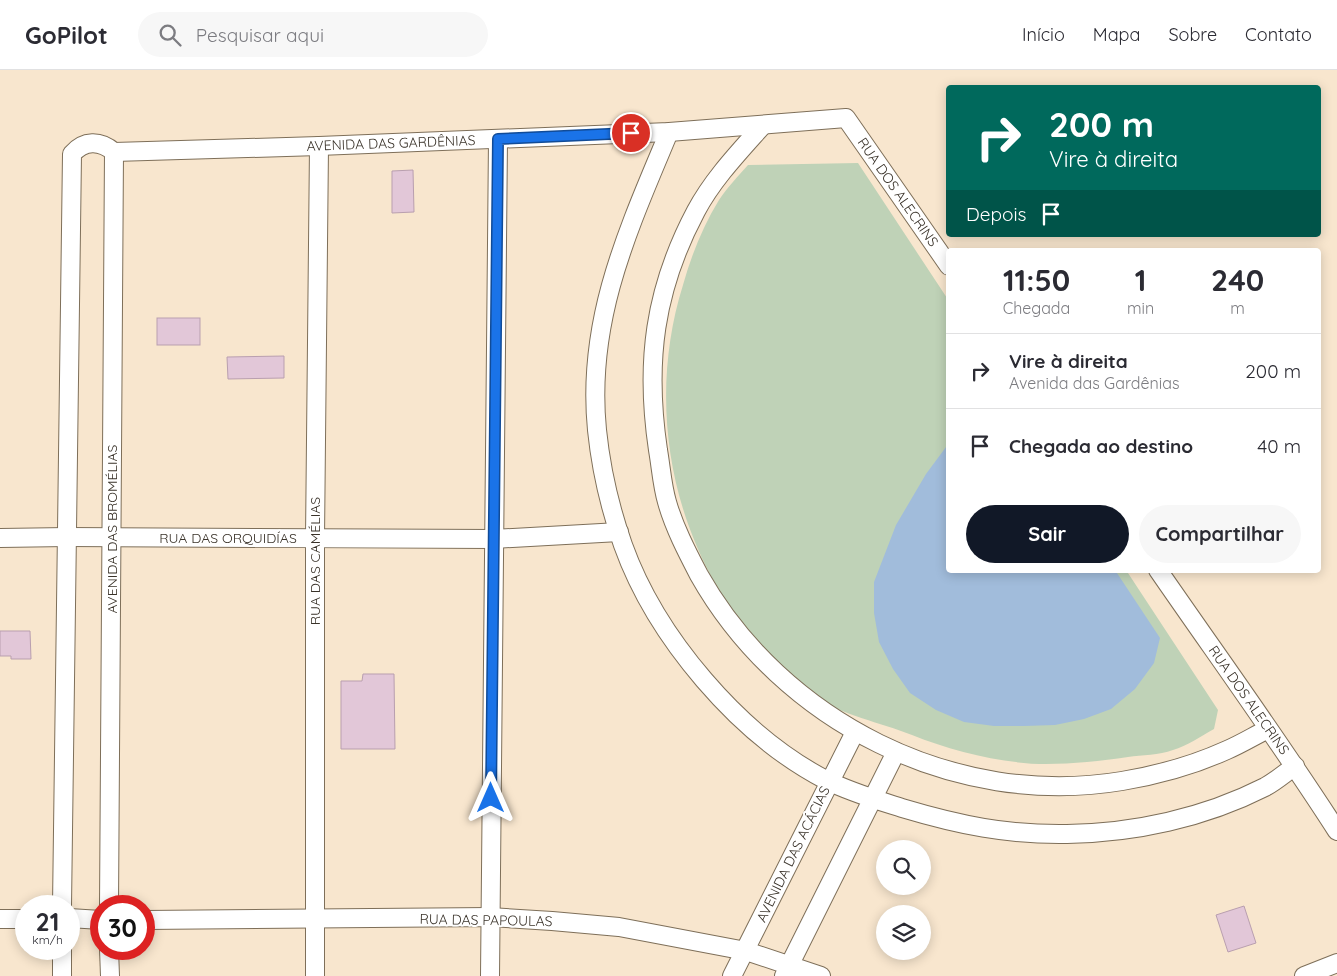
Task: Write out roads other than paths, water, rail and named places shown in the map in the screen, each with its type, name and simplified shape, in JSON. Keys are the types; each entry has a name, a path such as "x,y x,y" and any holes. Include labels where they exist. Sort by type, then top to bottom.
{"street":[{"name":"AVENIDA DAS GARDÊNIAS","path":"114,152 669,132 846,118"},
{"name":"RUA DOS ALECRINS","path":"846,118 946,262"},
{"path":"763,125 715,181 696,211 666,282 657,315 652,352 652,390 656,437 667,502 691,560 709,592 741,636 778,676 807,700 855,732 896,752 937,768 973,777 1037,785 1083,785 1120,781 1192,764 1226,750 1268,729"},
{"path":"669,132 632,219 618,258 606,301 598,343 595,383 597,429 611,509 640,585 684,655 710,687 740,717 772,744 806,768 829,781 873,799 961,824 1002,831 1086,834 1161,823 1210,810 1266,786 1295,766"},
{"path":"490,976 498,139"},
{"path":"62,895 72,154 78,147 98,143 108,146 114,152"},
{"name":"RUA DAS CAMÉLIAS","path":"315,976 315,538 319,146"},
{"name":"AVENIDA DAS BROMÉLIAS","path":"109,895 114,152"},
{"name":"RUA DAS ORQUIDÍAS","path":"0,538 494,539 619,532"},
{"name":"RUA DOS ALECRINS","path":"1160,573 1295,766 1337,831"},
{"name":"AVENIDA DAS ACÁCIAS","path":"732,976 855,732"},
{"path":"787,971 896,752"},
{"name":"RUA DAS PAPOULAS","path":"155,920 490,917 619,927 746,951 787,971 821,976"},
{"path":"0,919 15,918"},
{"path":"62,960 62,976"},
{"path":"109,960 110,976"},
{"path":"1304,976 1337,963"}],"water":[{"path":"946,447 946,573 1117,573 1160,638 1154,663 1135,689 1111,709 1084,719 1055,725 1024,726 994,726 964,722 936,710 910,693 893,669 879,642 874,613 874,582 896,525 926,474"}]}
